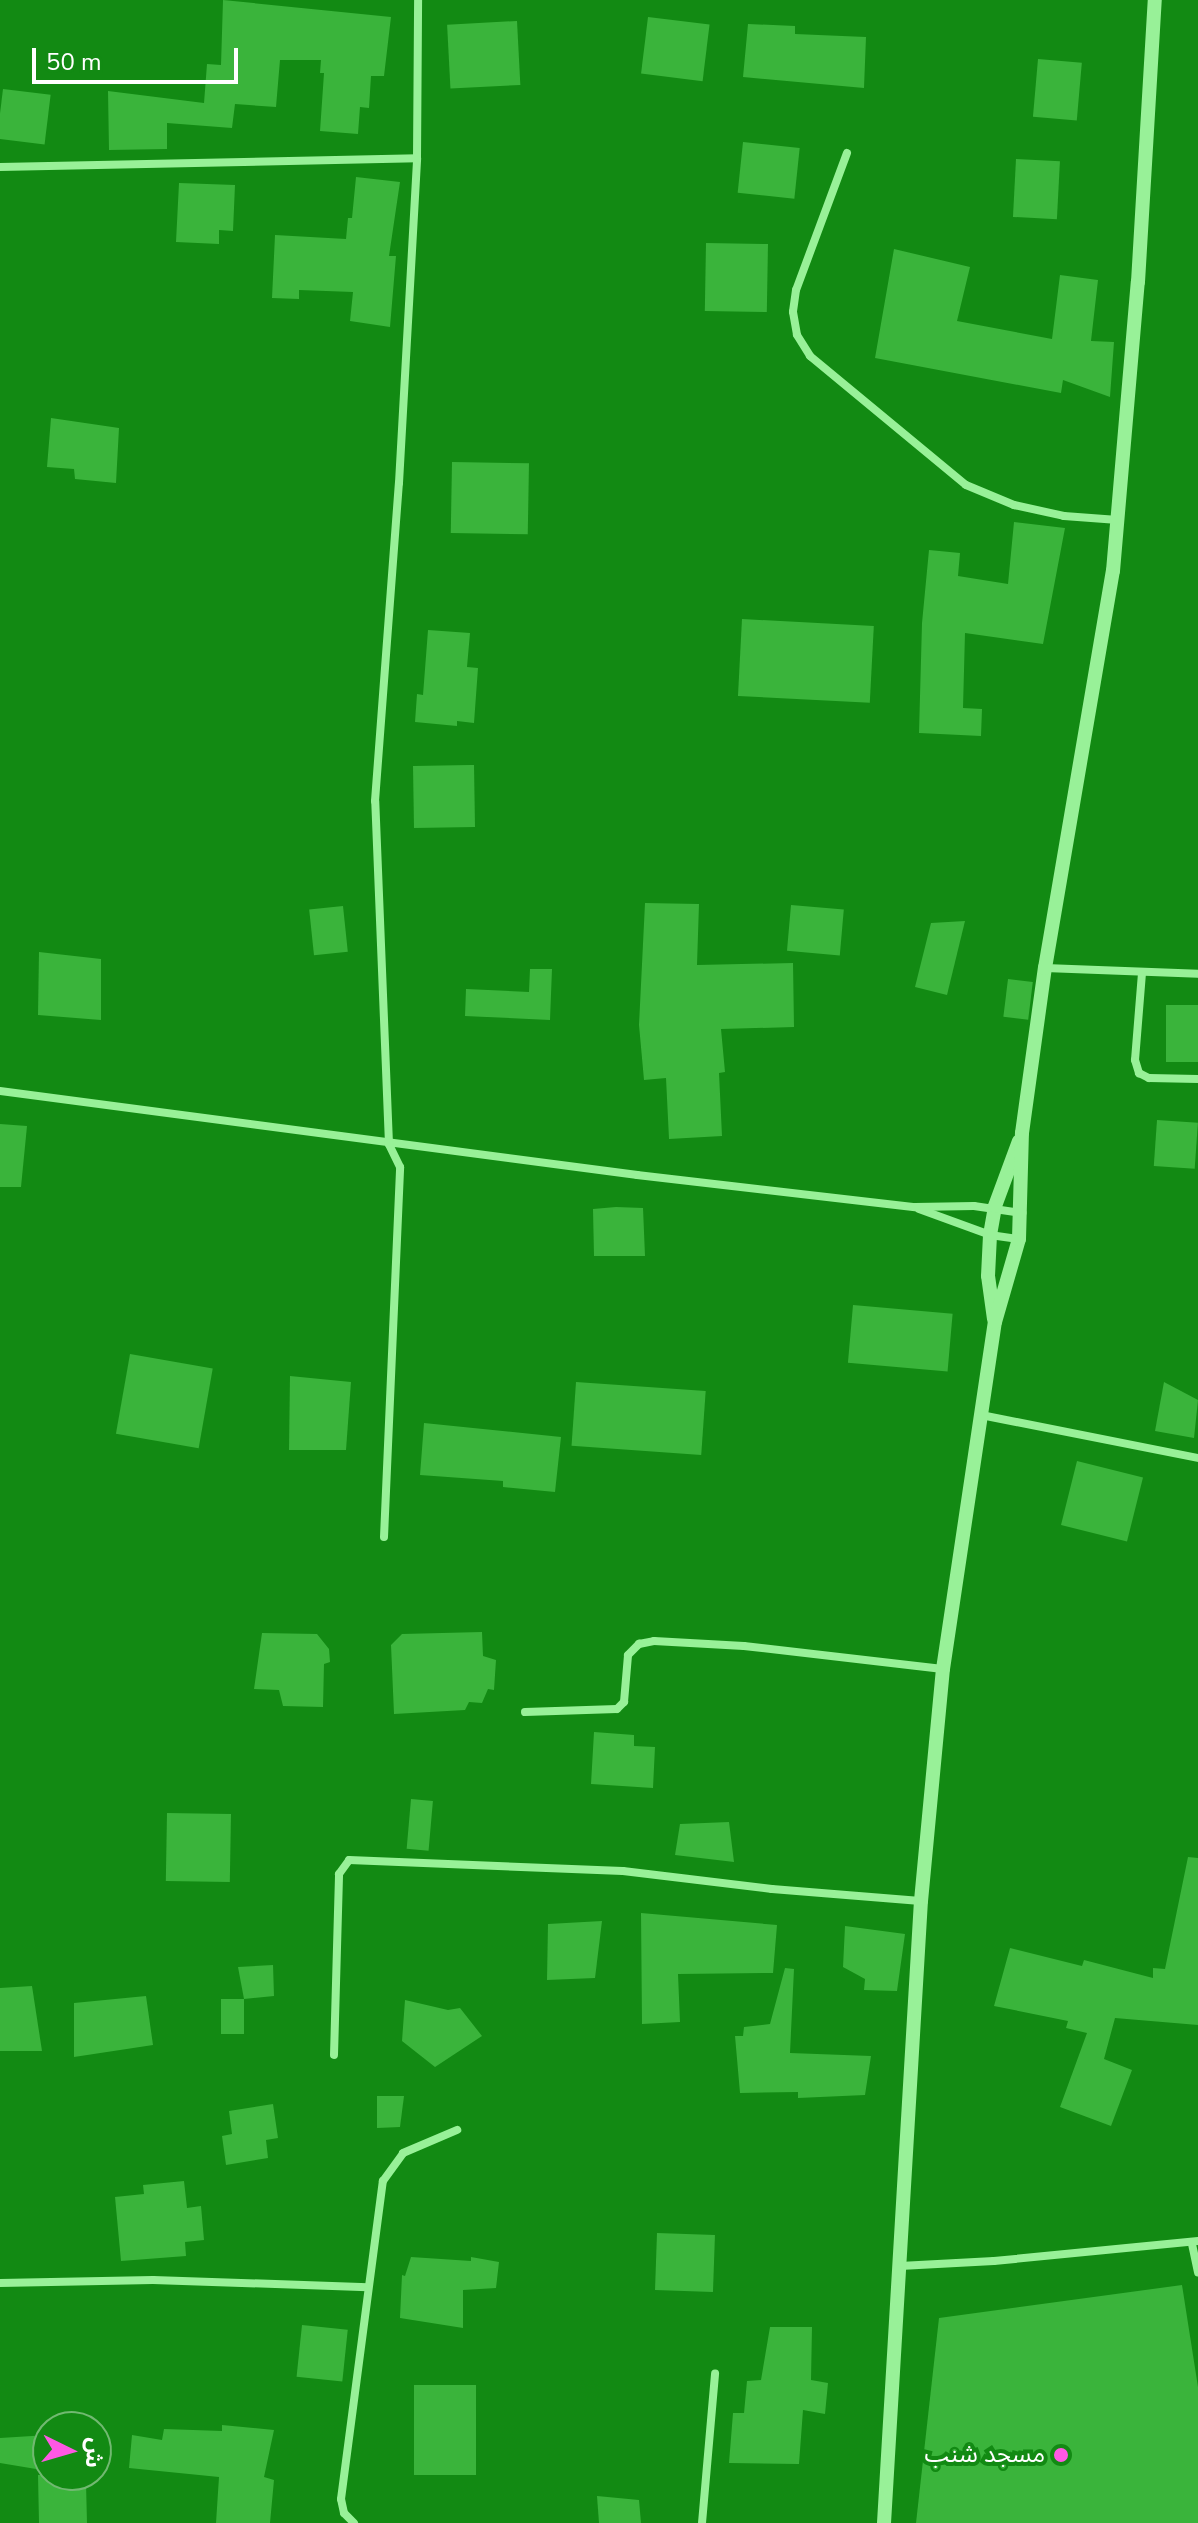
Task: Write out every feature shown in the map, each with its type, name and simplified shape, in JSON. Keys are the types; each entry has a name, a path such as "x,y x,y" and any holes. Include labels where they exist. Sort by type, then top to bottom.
{"street":[{"path":"384,1537 400,1167 389,1144 375,801 399,483 417,158 418,0"},
{"path":"884,2523 921,1901 943,1669 995,1322 1019,1239 1022,1133 1045,968 1113,571 1138,282 1155,0"},
{"path":"847,153 796,290 793,312 797,335 810,356 966,485 1014,505 1064,516 1119,520"},
{"path":"0,167 417,158"},
{"path":"1045,968 1198,974"},
{"path":"1142,973 1135,1060 1139,1073 1149,1078 1198,1079"},
{"path":"0,1091 389,1144 915,1207 995,1207 1022,1213"},
{"path":"995,1322 988,1276 990,1235 995,1207 1022,1133"},
{"path":"915,1207 990,1235 1019,1239"},
{"path":"980,1415 1198,1458"},
{"path":"525,1712 617,1709 624,1702 628,1655 639,1644 654,1641 744,1646 943,1669"},
{"path":"334,2055 339,1874 349,1860 623,1871 772,1889 921,1901"},
{"path":"354,2523 344,2513 341,2499 380,2192 389,2170 403,2153 457,2130"},
{"path":"900,2266 1195,2243 1198,2272"},
{"path":"0,2283 153,2280 368,2287"},
{"path":"702,2523 715,2374"}],"building":[{"path":"223,0 391,17 384,76 371,76 369,108 360,107 358,134 320,131 324,73 320,73 321,60 280,60 276,107 235,104 232,128 167,123 167,149 109,150 108,91 204,103 207,64 221,65"},
{"path":"648,17 710,25 703,81 641,74"},
{"path":"517,21 520,85 450,89 447,25"},
{"path":"748,24 795,26 795,34 866,37 864,88 743,77"},
{"path":"1038,59 1082,63 1077,121 1033,117"},
{"path":"3,89 51,95 45,144 0,139"},
{"path":"743,142 800,148 794,199 738,193"},
{"path":"1016,159 1060,161 1057,219 1013,217"},
{"path":"356,177 400,182 389,256 396,256 390,327 350,321 353,292 299,290 299,299 272,298 275,235 346,239 348,218 352,218"},
{"path":"179,183 235,185 233,231 219,230 219,244 176,242"},
{"path":"706,243 768,244 767,312 705,311"},
{"path":"894,249 970,267 957,321 1052,339 1060,275 1098,280 1091,341 1114,342 1110,397 1063,380 1061,393 875,358"},
{"path":"51,418 119,428 116,483 75,479 74,469 47,467"},
{"path":"452,462 529,463 528,534 451,533"},
{"path":"1014,522 1065,528 1043,644 965,633 963,708 982,709 981,736 919,733 922,623 929,550 960,553 958,576 1008,584"},
{"path":"742,619 874,626 870,703 738,696"},
{"path":"428,630 470,633 467,667 478,668 474,723 457,721 457,726 415,722 417,694 423,695"},
{"path":"474,765 475,827 414,828 413,766"},
{"path":"645,903 699,904 697,965 793,963 794,1027 721,1029 725,1072 719,1073 722,1136 669,1139 666,1078 644,1080 639,1025"},
{"path":"791,905 844,910 840,955 787,951"},
{"path":"343,906 348,952 314,955 309,910"},
{"path":"965,921 947,995 915,987 931,923"},
{"path":"39,952 101,959 101,1020 38,1015"},
{"path":"530,969 552,969 550,1020 465,1016 466,989 529,992"},
{"path":"1008,979 1033,982 1028,1020 1003,1017"},
{"path":"1166,1005 1198,1005 1198,1062 1166,1062"},
{"path":"1157,1120 1198,1123 1195,1169 1154,1166"},
{"path":"0,1124 27,1126 21,1187 0,1187"},
{"path":"643,1208 645,1256 594,1256 593,1209"},
{"path":"853,1305 953,1314 948,1371 848,1363"},
{"path":"130,1354 213,1369 199,1448 116,1434"},
{"path":"290,1376 351,1382 346,1450 289,1450"},
{"path":"576,1382 706,1391 701,1455 572,1446"},
{"path":"1164,1382 1198,1400 1194,1438 1155,1431"},
{"path":"424,1423 561,1437 555,1492 503,1487 503,1481 420,1475"},
{"path":"1077,1461 1143,1477 1127,1541 1061,1525"},
{"path":"482,1632 483,1656 496,1660 494,1690 488,1689 482,1703 469,1702 465,1710 394,1714 391,1645 402,1634"},
{"path":"262,1633 317,1634 329,1649 330,1662 324,1664 323,1707 283,1706 279,1690 254,1689"},
{"path":"594,1732 634,1735 634,1746 655,1747 653,1788 591,1784"},
{"path":"411,1799 433,1801 429,1851 407,1849"},
{"path":"167,1813 231,1814 230,1882 166,1881"},
{"path":"729,1822 734,1862 675,1855 680,1824"},
{"path":"1188,1857 1198,1858 1198,2025 1115,2018 1104,2059 1132,2070 1111,2126 1060,2107 1087,2033 1066,2028 1068,2021 994,2006 1010,1948 1082,1966 1084,1960 1153,1978 1153,1968 1165,1969"},
{"path":"641,1913 777,1925 773,1973 678,1974 680,2022 642,2024"},
{"path":"602,1921 595,1978 547,1980 548,1924"},
{"path":"845,1926 905,1934 897,1991 864,1990 865,1979 843,1967"},
{"path":"273,1965 274,1996 244,1999 238,1967"},
{"path":"785,1968 794,1969 790,2053 871,2056 865,2095 798,2098 798,2092 740,2093 735,2036 743,2036 744,2027 770,2024"},
{"path":"32,1986 42,2051 0,2051 0,1988"},
{"path":"146,1996 153,2045 74,2057 74,2003"},
{"path":"221,1999 244,1999 244,2034 221,2034"},
{"path":"405,2000 448,2010 460,2008 482,2036 435,2067 402,2041"},
{"path":"377,2096 404,2096 400,2127 377,2128"},
{"path":"273,2104 278,2138 266,2140 268,2158 226,2165 222,2136 232,2134 229,2111"},
{"path":"184,2181 187,2208 201,2206 204,2240 185,2242 186,2256 121,2261 115,2197 144,2194 143,2185"},
{"path":"657,2233 715,2235 713,2292 655,2290"},
{"path":"411,2257 471,2261 471,2257 499,2262 496,2288 463,2290 463,2328 400,2318 402,2275 405,2276"},
{"name":"مسجد شنب","path":"1182,2285 1198,2387 1198,2523 916,2523 939,2318"},
{"path":"302,2325 348,2330 342,2382 297,2377"},
{"path":"770,2327 812,2327 811,2380 828,2383 825,2414 803,2410 799,2464 729,2463 733,2413 744,2413 747,2381 761,2380"},
{"path":"414,2385 476,2385 476,2475 414,2475"},
{"path":"222,2425 274,2430 264,2477 274,2480 270,2523 216,2523 219,2477 129,2468 132,2435 162,2440 164,2429 222,2431"},
{"path":"32,2436 32,2468 0,2463 0,2438"},
{"path":"38,2491 86,2491 87,2523 39,2523"},
{"path":"597,2496 639,2500 641,2523 599,2523"}],"place":[{"name":"مسجد شنب","path":"1061,2455"}]}
